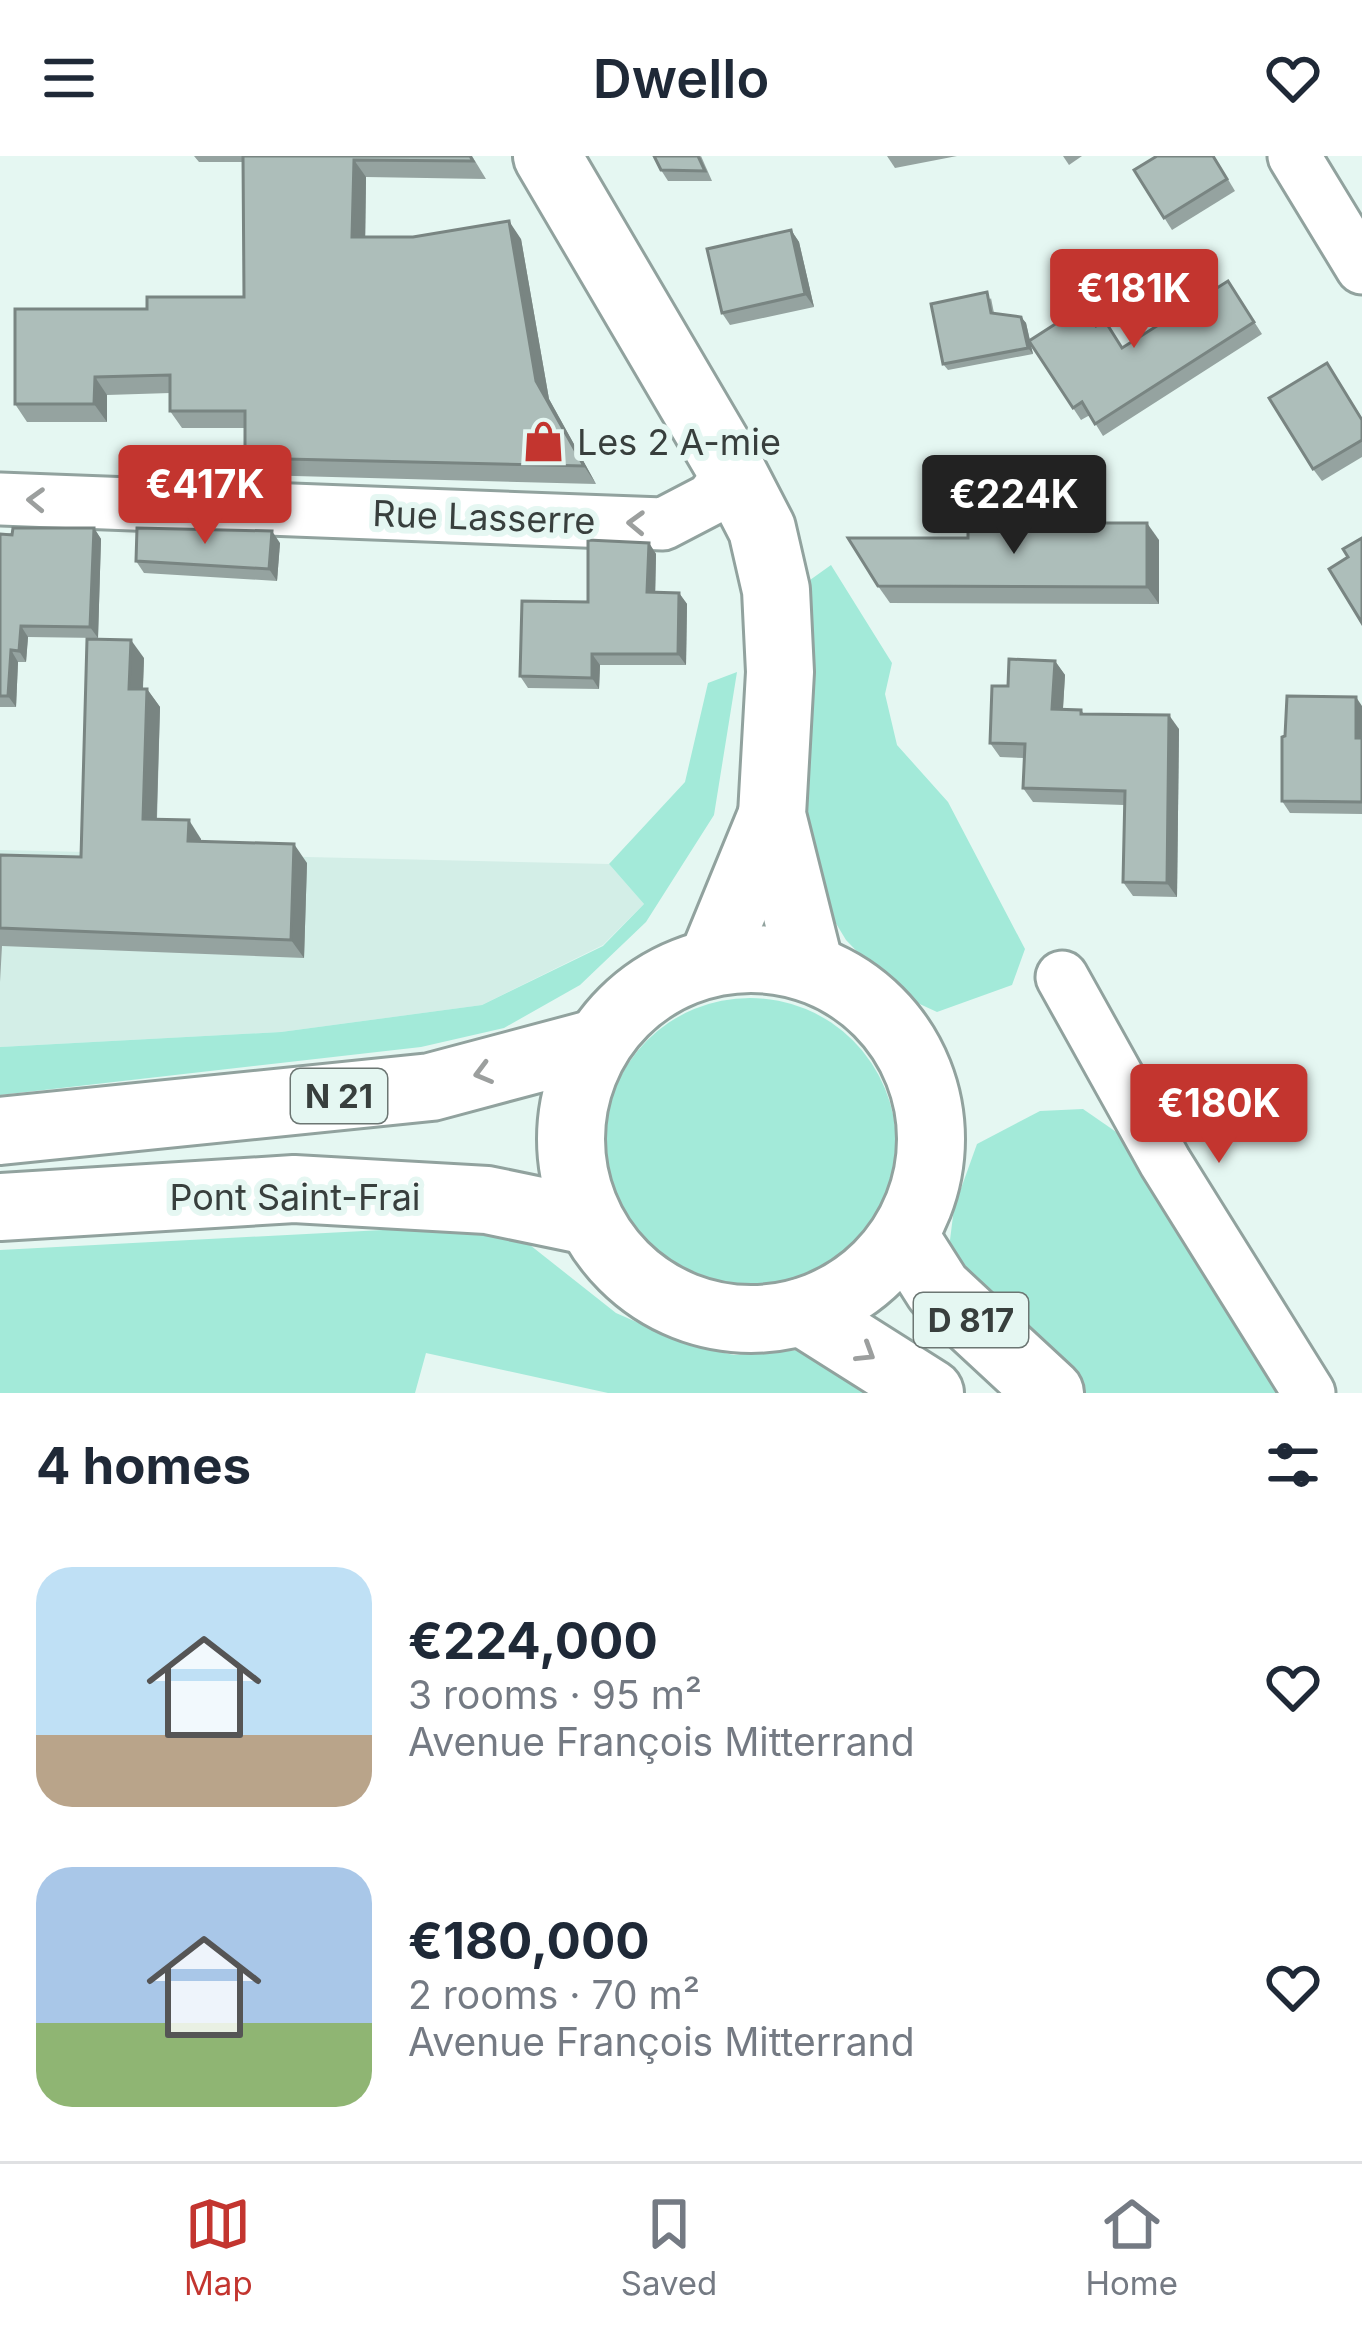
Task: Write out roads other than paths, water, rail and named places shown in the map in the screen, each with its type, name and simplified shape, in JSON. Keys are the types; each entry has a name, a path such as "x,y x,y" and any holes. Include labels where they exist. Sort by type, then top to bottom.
{"main road":[{"path":"547,156 762,529 776,590 780,672 772,815 810,967"},
{"path":"712,961 772,815"},
{"path":"712,961 810,967 856,990 894,1027 921,1071 933,1127 928,1184 905,1237 820,1307 767,1320 713,1317 662,1298 619,1265 588,1220 570,1162 572,1100 596,1043 627,1006 666,978 712,961"},
{"name":"N 21","path":"0,1131 431,1087 596,1043"},
{"name":"Pont Saint-Frai","path":"0,1207 294,1189 488,1200 588,1220"},
{"name":"D 817","path":"905,1237 938,1288 1050,1393"},
{"name":"D 817","path":"802,1312 930,1393"}],"street":[{"path":"1301,158 1362,268"},
{"name":"Rue Lasserre","path":"0,499 663,524 712,499 732,471"},
{"path":"1062,977 1165,1162 1309,1393"}],"place":[{"name":"Les 2 A-mie","path":"543,442"}]}
